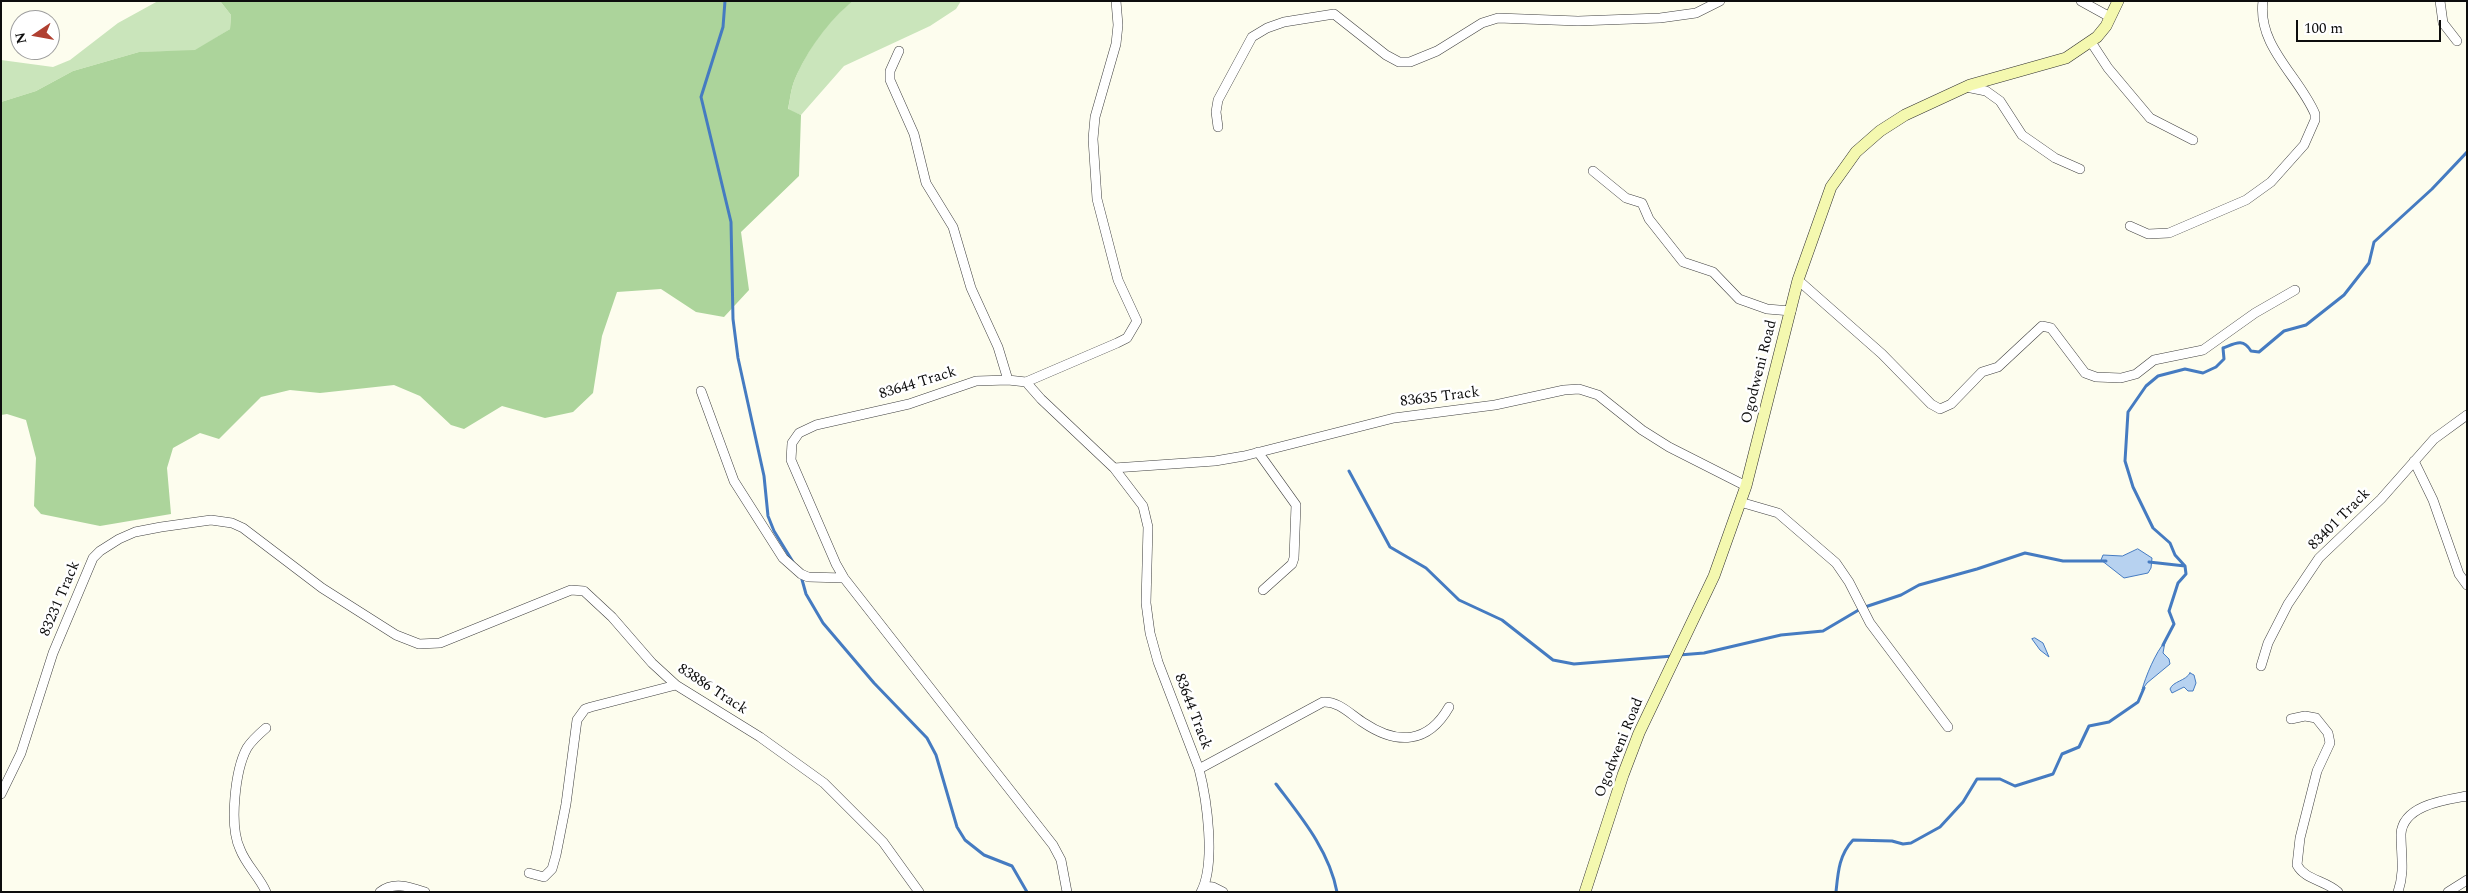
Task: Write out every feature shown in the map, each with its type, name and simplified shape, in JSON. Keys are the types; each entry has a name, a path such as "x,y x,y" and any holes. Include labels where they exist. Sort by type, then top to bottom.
{"street":[{"path":"1026,382 1127,338 1136,325 1137,317 1118,280 1097,199 1093,166 1094,117 1116,44 1118,24 1116,1"},
{"path":"1218,127 1216,112 1218,100 1246,44 1258,32 1284,22 1334,14 1386,55 1400,62 1410,62 1437,51 1482,23 1498,18 1578,21 1660,18 1696,13 1720,1"},
{"path":"2081,1 2110,17"},
{"name":"Ogodweni Road","path":"1585,892 1622,775 1639,733 1714,576 1746,486 1798,280 1831,187 1856,152 1892,123 1966,87 1998,76 2059,60 2097,37 2118,1"},
{"path":"2130,226 2148,234 2169,233 2208,218 2246,200 2272,182 2307,142 2315,120 2315,114 2290,71 2276,54 2265,27 2263,1"},
{"path":"2440,1 2443,23 2457,41"},
{"path":"2091,42 2108,68 2150,118 2193,140"},
{"path":"899,51 890,71 890,80 914,134 926,183 953,227 971,288 998,348 1008,380"},
{"path":"1966,87 1986,91 2000,101 2022,136 2055,158 2080,169"},
{"path":"1593,171 1626,198 1642,203 1650,219 1683,262 1713,272 1737,298 1768,309 1790,311"},
{"path":"1798,280 1869,342 1931,404 1940,409 1951,404 1982,372 1998,367 2042,326 2051,328 2085,373 2096,377 2121,378 2136,374 2154,360 2203,350 2254,312 2295,290"},
{"name":"83644 Track","path":"1067,892 1061,860 1048,838 844,578 825,540 794,468 791,449 795,437 804,429 909,404 976,381 1008,380 1026,382 1047,405 1114,468 1146,512 1148,541 1146,603 1150,633 1158,662 1199,769 1205,794 1209,870 1203,889"},
{"name":"83635 Track","path":"1114,468 1215,461 1394,418 1496,405 1564,390 1579,390 1598,396 1642,430 1669,447 1746,486"},
{"path":"701,392 734,481 783,558 800,574 808,577 844,578"},
{"name":"83401 Track","path":"2261,666 2268,643 2288,604 2319,558 2381,499 2434,439 2467,416"},
{"path":"1258,452 1292,497 1297,513 1292,564 1263,590"},
{"path":"2414,461 2432,500 2459,574 2467,585"},
{"path":"1740,502 1778,513 1836,563 1849,582 1870,623 1948,727"},
{"name":"83231 Track","path":"1,794 21,753 40,690 88,568 100,550 135,532 201,520 232,523 256,537 328,592 396,636 420,644 440,643"},
{"name":"83886 Track","path":"440,643 571,590 584,591 591,596 652,663 676,685 760,737 824,784 883,842 919,892"},
{"path":"529,873 544,877 552,869 566,804 575,727 580,714 591,707 676,685"},
{"path":"1199,769 1323,702 1334,703 1382,734 1408,738 1427,732 1442,720 1449,707"},
{"path":"2291,719 2305,716 2316,718 2328,733 2330,743 2315,780 2297,851 2297,865 2305,874 2324,882 2338,892"},
{"path":"266,728 247,748 242,763 234,817 234,832 240,850 266,892"},
{"path":"2398,892 2403,872 2401,832 2408,818 2416,811 2437,802 2467,796"},
{"path":"2448,892 2467,880"},
{"path":"380,892 391,886 399,885 425,892"},
{"path":"1203,889 1214,887 1223,892"}],"green space":[{"path":"158,1 220,1 231,15 230,29 195,51 139,52 73,71 36,91 1,102 1,60 53,67 70,60 118,23"},
{"path":"220,1 853,1 836,17 820,37 795,79 788,109 801,115 799,176 741,232 749,290 724,317 696,312 661,289 617,292 602,336 593,393 573,412 545,418 502,406 464,429 451,425 420,396 394,385 320,393 290,390 261,397 219,439 200,433 173,448 167,468 171,514 100,526 41,514 34,506 36,458 26,420 7,414 1,415 1,102 36,91 73,71 139,52 195,50 230,29 231,15"},
{"path":"853,1 961,1 956,9 930,26 844,66 801,115 788,110 794,83 800,68 819,36 835,17"}],"water":[{"path":"2138,549 2152,558 2151,568 2148,573 2124,578 2101,560 2103,555 2122,556"},
{"path":"2035,638 2043,643 2049,657 2040,650 2032,639"},
{"path":"2165,642 2163,653 2169,659 2170,664 2147,683 2142,690 2151,665"},
{"path":"2190,673 2194,675 2196,683 2193,691 2188,691 2184,687 2172,693 2170,689 2172,686 2186,678"}],"waterway":[{"path":"725,1 723,27 701,97 731,222 733,319 738,358 764,476 768,516 774,531 793,562"},
{"path":"2163,645 2174,624 2169,611 2178,583 2186,574 2185,566 2175,555 2170,543 2153,528 2133,487 2125,461 2128,412 2146,386 2158,376 2185,369 2203,373 2216,367 2224,359 2223,348 2235,343 2242,343 2251,351 2259,352 2284,331 2306,325 2344,295 2369,263 2374,242 2432,189 2467,152"},
{"path":"1349,471 1390,547 1426,568 1459,600 1502,620 1553,660 1574,664 1673,656"},
{"path":"1679,655 1704,653 1781,635 1823,631 1862,608 1901,595 1919,585 2025,553 2063,561 2106,561"},
{"path":"2149,562 2185,566"},
{"path":"801,576 806,594 823,623 874,683 927,738 936,755 957,827 965,840 984,855 1012,866 1027,892"},
{"path":"1836,892 1842,858 1853,840 1911,843 1940,827 1963,802 1977,779 2000,779 2015,786 2053,774 2062,754 2079,747 2089,726 2109,722 2138,702 2144,688"},
{"path":"1276,784 1321,848 1328,862 1337,892"}]}
